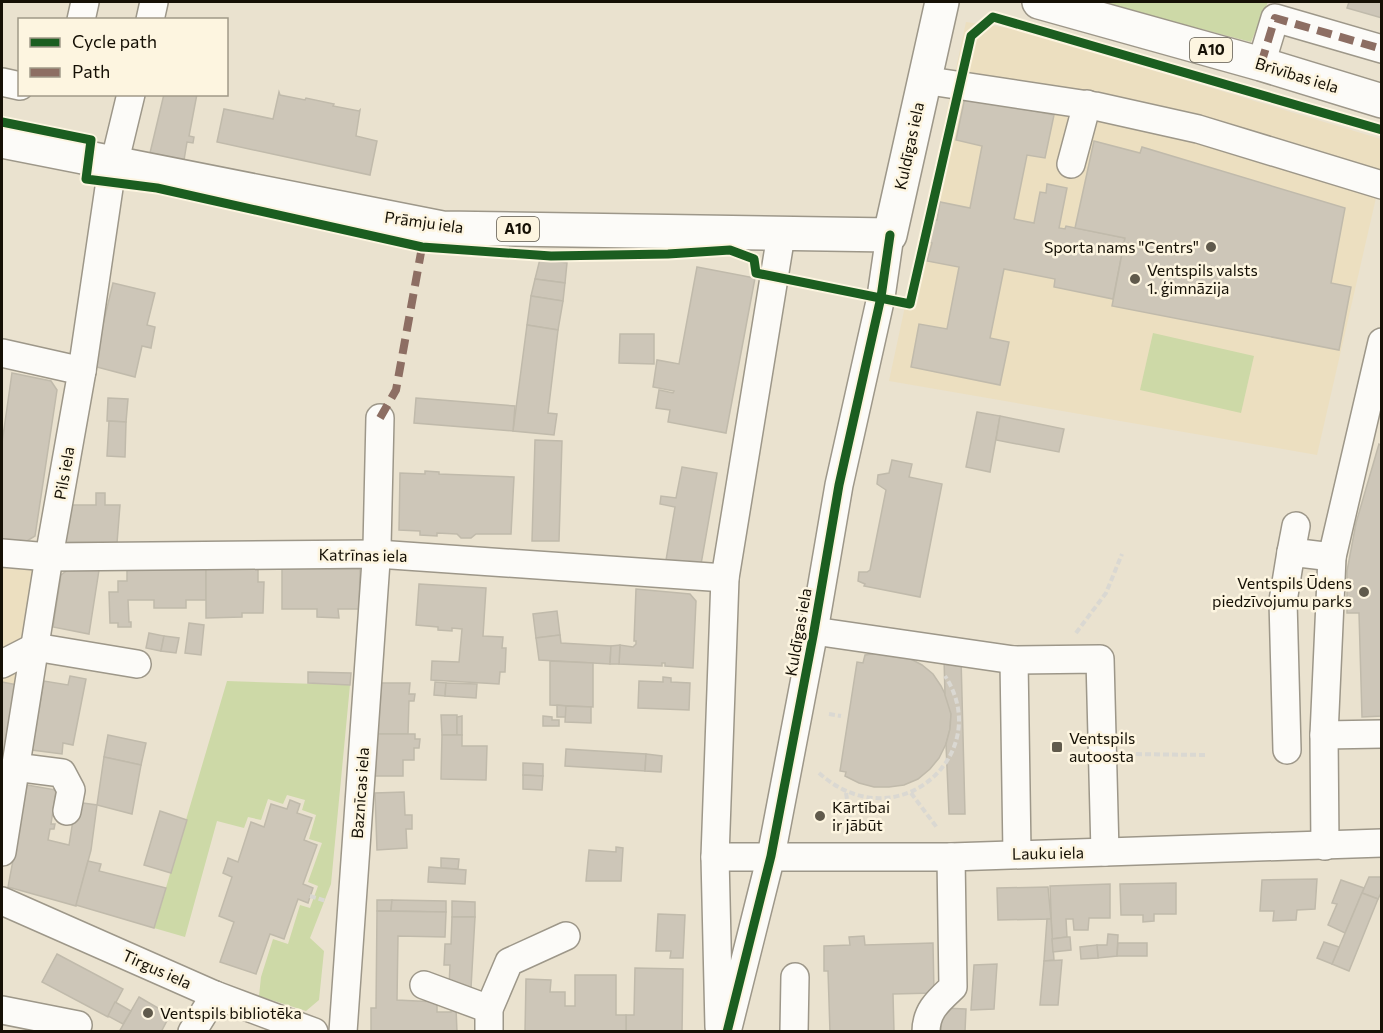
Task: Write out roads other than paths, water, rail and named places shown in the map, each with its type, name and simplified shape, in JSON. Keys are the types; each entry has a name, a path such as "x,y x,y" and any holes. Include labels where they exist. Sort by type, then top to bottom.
{"main road":[{"name":"Kuldīgas iela","path":"890,235 942,2"},
{"name":"Brīvības iela","path":"1039,2 1262,64 1382,101"},
{"name":"Prāmju iela","path":"2,141 442,228 890,235"}],"street":[{"path":"81,18 85,2"},
{"path":"150,18 154,2"},
{"path":"1262,64 1275,18 1382,49"},
{"path":"923,80 1087,104 1198,129 1382,185"},
{"path":"2,82 18,86"},
{"name":"Pils iela","path":"2,852 34,647 82,371 113,164 130,96"},
{"path":"1071,164 1087,104"},
{"path":"719,1032 716,856 725,578 781,235"},
{"name":"Kuldīgas iela","path":"728,1032 771,856 839,485 881,297 890,235"},
{"path":"1325,846 1324,735 1332,557 1382,342"},
{"path":"2,353 82,371"},
{"name":"Baznīcas iela","path":"343,1032 377,554 380,418"},
{"path":"1287,750 1283,601 1293,539 1332,557"},
{"name":"Katrīnas iela","path":"2,553 49,557 377,554 725,578"},
{"path":"814,631 1014,660 1100,659 1105,852"},
{"path":"2,664 34,647 136,663"},
{"path":"1014,660 1017,853"},
{"path":"1324,735 1382,734"},
{"path":"15,767 62,773 71,790 67,811"},
{"name":"Lauku iela","path":"716,856 951,857 1017,853 1382,843"},
{"path":"926,1032 926,1019 935,1003 952,987 951,857"},
{"name":"Tirgus iela","path":"2,902 215,995 314,1032"},
{"path":"424,985 489,1020 509,962 566,936"},
{"path":"794,1032 795,977"},
{"path":"192,1032 215,995"},
{"path":"2,1010 78,1025"}],"place":[{"name":"Sporta nams \"Centrs\"","path":"1211,247"},
{"name":"Ventspils valsts 1. ģimnāzija","path":"1135,279"},
{"name":"Ventspils Ūdens piedzīvojumu parks","path":"1364,592"},
{"name":"Ventspils autoosta","path":"1057,747"},
{"name":"Kārtībai ir jābūt","path":"820,816"},
{"name":"Ventspils bibliotēka","path":"148,1013"}]}
